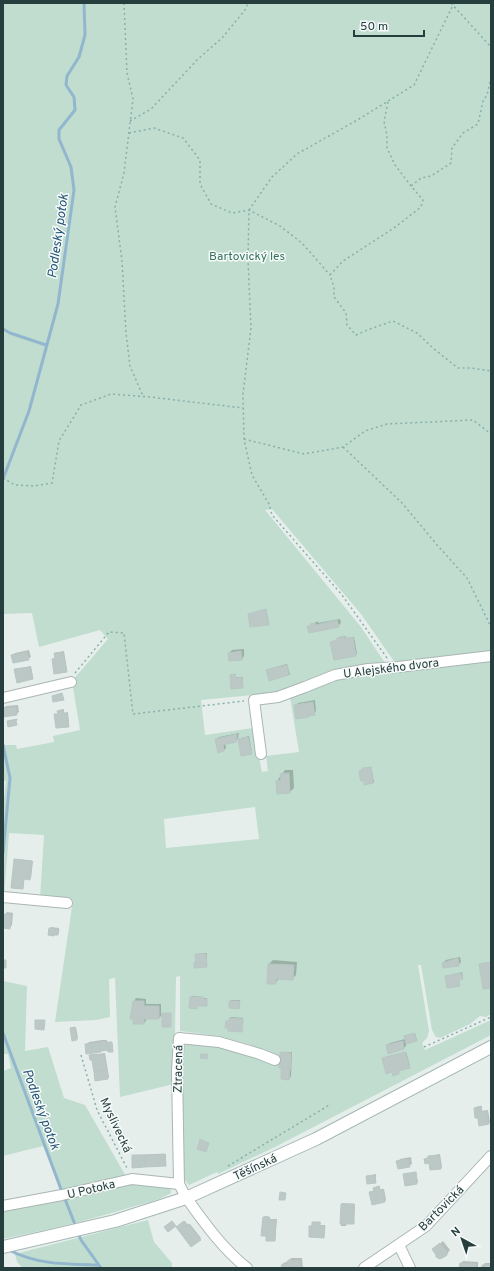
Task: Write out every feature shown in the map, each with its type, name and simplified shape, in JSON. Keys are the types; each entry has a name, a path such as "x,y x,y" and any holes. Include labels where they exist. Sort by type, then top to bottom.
{"main road":[{"name":"Těšínská","path":"3,1247 114,1221 186,1198 316,1139 491,1047"}],"street":[{"name":"U Alejského dvora","path":"254,700 278,697 305,688 334,675 368,669 491,656"},
{"path":"3,698 69,683"},
{"path":"254,700 261,754"},
{"path":"3,898 67,903"},
{"name":"Ztracená","path":"186,1198 179,1184 177,1071 179,1038 218,1042 260,1054 275,1060"},
{"name":"Bartovická","path":"364,1268 426,1226 491,1156"},
{"name":"U Potoka","path":"3,1206 62,1195 132,1179 179,1184"},
{"path":"186,1198 236,1260 247,1268"},
{"path":"399,1244 410,1268"}],"path":[{"path":"124,3 127,73 133,100 124,173 115,207 122,261 126,333 130,366 143,396"},
{"path":"130,121 151,109 198,59 222,38 245,10 248,3"},
{"path":"451,3 491,47"},
{"path":"398,667 392,667 342,595 272,514 269,504 252,475 244,439 243,408 243,394 251,328 248,260 248,210 272,177 297,154 414,85 454,3"},
{"path":"411,186 421,178 431,176 451,163 452,148 462,133 478,124 483,101 491,77"},
{"path":"330,275 343,261 394,228 421,207 423,200 395,165 387,148 387,136 384,121 388,101"},
{"path":"129,133 154,128 183,138 200,160 200,184 211,204 232,213 248,210 280,226 302,243 330,275 334,287 334,297 346,313 347,324 356,335 370,328 393,321 417,332 434,349 458,368 491,371"},
{"path":"3,478 15,485 34,486 52,483 60,441 81,405 111,394 143,396 243,408"},
{"path":"244,439 304,454 343,447 365,432 387,424 473,420 491,434"},
{"path":"343,447 402,504 467,578 491,627"},
{"path":"69,683 109,632 124,633 133,714 254,700"},
{"path":"424,1047 491,1017"},
{"name":"Myslivecká","path":"81,1055 97,1110 132,1179"},
{"path":"223,1170 331,1104"}],"green space":[{"name":"Bartovický les","path":"3,3 491,3 491,1014 486,1017 480,1016 470,1024 440,1038 436,1037 432,1030 421,965 418,965 429,1031 427,1038 422,1043 425,1050 491,1020 491,1035 275,1147 218,1174 217,1172 189,1185 181,1175 181,1049 185,1045 195,1042 252,1053 252,1045 220,1036 180,1031 180,976 176,977 174,1084 120,1097 115,978 109,979 110,1017 96,1020 55,1022 73,900 40,898 44,835 9,833 3,896 3,808 6,781 3,780 3,745 16,745 17,749 54,742 53,736 80,730 72,681 108,639 100,630 39,647 32,613 3,614","holes":["272,509 361,614 398,667 398,671 331,679 290,697 299,752 266,756 268,771 262,772 253,728 205,735 201,700 283,692 331,671 342,668 385,663 361,627 265,510","255,807 259,839 166,848 164,819"]},
{"path":"3,981 27,986 25,1051 48,1047 64,1098 85,1105 127,1178 62,1192 43,1146 3,1156 3,1071 11,1068 8,1054 3,1054"},
{"path":"124,1183 170,1186 171,1193 150,1202 97,1217 3,1239 3,1206"},
{"path":"148,1220 154,1242 172,1263 172,1268 23,1268 17,1262 15,1254"}],"building":[{"path":"266,609 269,625 250,627 248,614"},
{"path":"337,620 339,627 309,633 307,626 311,626 310,624 315,623 316,625"},
{"path":"345,636 345,639 353,637 356,656 334,660 330,642"},
{"path":"241,651 242,660 229,661 228,653"},
{"path":"27,652 29,660 13,663 11,655"},
{"path":"63,652 67,672 54,674 52,659 55,658 54,653"},
{"path":"287,665 289,675 269,681 266,670"},
{"path":"30,667 33,679 17,683 14,669"},
{"path":"235,674 236,678 242,677 243,688 231,689 230,675"},
{"path":"62,693 64,700 53,702 52,696"},
{"path":"313,702 315,716 296,719 294,705"},
{"path":"16,707 17,715 3,717 3,708"},
{"path":"63,710 63,713 67,713 69,727 56,728 54,714 58,714 57,711"},
{"path":"17,719 17,725 8,727 7,721"},
{"path":"237,734 236,742 223,745 224,751 218,753 215,739"},
{"path":"248,737 252,754 241,756 238,739"},
{"path":"371,767 373,783 364,785 364,781 361,781 359,771 362,770 362,768"},
{"path":"289,773 290,793 277,794 276,781 281,780 280,774"},
{"path":"14,859 32,861 30,880 24,879 23,889 11,888"},
{"path":"4,914 11,915 10,929 3,928"},
{"path":"49,928 59,929 58,935 48,935"},
{"path":"195,954 206,954 207,967 194,968 194,962 196,962"},
{"path":"458,958 459,966 443,968 442,963"},
{"path":"3,960 6,960 6,968 3,968"},
{"path":"491,962 491,988 483,989 479,964"},
{"path":"268,964 294,965 293,980 276,979 276,984 267,984"},
{"path":"461,973 463,979 459,980 460,986 447,988 445,976"},
{"path":"190,997 203,997 203,999 207,999 207,1006 197,1006 197,1009 189,1008"},
{"path":"133,1001 144,1001 144,1006 159,1006 159,1019 144,1019 144,1024 133,1024 133,1019 130,1019"},
{"path":"229,1001 240,1001 239,1009 229,1008"},
{"path":"162,1013 171,1013 171,1027 162,1027"},
{"path":"229,1018 243,1019 242,1032 228,1031 228,1028 225,1028 226,1021 229,1021"},
{"path":"35,1020 45,1020 44,1030 35,1029"},
{"path":"75,1027 77,1040 72,1041 70,1028"},
{"path":"414,1033 417,1041 406,1044 404,1036"},
{"path":"106,1041 108,1050 101,1051 99,1042"},
{"path":"403,1041 404,1049 388,1054 386,1045"},
{"path":"99,1042 101,1052 86,1054 85,1044"},
{"path":"107,1042 112,1042 113,1052 108,1052"},
{"path":"280,1052 291,1053 291,1060 280,1060"},
{"path":"405,1052 410,1068 399,1071 399,1074 393,1076 392,1072 386,1074 382,1058"},
{"path":"104,1054 107,1070 94,1072 92,1060 90,1060 89,1055"},
{"path":"201,1054 208,1054 207,1059 200,1058"},
{"path":"280,1060 291,1060 291,1070 290,1068 279,1068"},
{"path":"281,1067 290,1068 289,1080 281,1079"},
{"path":"107,1070 108,1079 95,1081 94,1072"},
{"path":"481,1106 482,1112 477,1112 478,1118 475,1118 474,1108"},
{"path":"487,1111 489,1124 479,1126 477,1112"},
{"path":"199,1139 209,1143 206,1152 197,1149"},
{"path":"165,1154 166,1166 145,1167 144,1155"},
{"path":"132,1155 144,1155 145,1167 132,1168"},
{"path":"439,1155 441,1169 430,1170 429,1163 425,1164 424,1159 428,1158 428,1156"},
{"path":"408,1159 410,1167 398,1169 396,1161"},
{"path":"416,1172 417,1184 405,1186 403,1174"},
{"path":"375,1175 376,1183 367,1184 366,1176"},
{"path":"379,1186 380,1190 383,1189 385,1202 372,1205 369,1192 374,1191 373,1188"},
{"path":"280,1192 286,1193 285,1200 279,1200"},
{"path":"341,1204 354,1204 354,1224 340,1224"},
{"path":"263,1217 269,1217 269,1220 276,1220 275,1241 266,1241 266,1236 261,1236"},
{"path":"172,1221 176,1226 168,1232 164,1227"},
{"path":"184,1221 187,1225 179,1231 176,1227"},
{"path":"312,1222 320,1222 320,1226 325,1226 324,1238 309,1237 309,1226 312,1226"},
{"path":"189,1224 201,1240 191,1247 179,1231"},
{"path":"440,1243 448,1253 440,1259 436,1257 432,1249"},
{"path":"288,1260 300,1261 301,1268 281,1268 282,1264 287,1264"},
{"path":"460,1263 476,1264 476,1268 459,1268"},
{"path":"482,1265 490,1265 489,1268 482,1268"}],"waterway":[{"name":"Podleský potok","path":"3,479 29,411 58,304 74,190 71,167 59,139 59,130 75,110 74,97 66,85 67,76 79,57 85,35 84,3"},
{"path":"3,329 10,333 46,345"},
{"name":"Podleský potok","path":"3,745 10,778 3,853"},
{"name":"Podleský potok","path":"3,1033 62,1192"},
{"name":"Podleský potok","path":"65,1199 76,1227"},
{"name":"Podleský potok","path":"78,1233 81,1240 101,1268"},
{"path":"9,1250 31,1259 52,1263 98,1265"}]}
